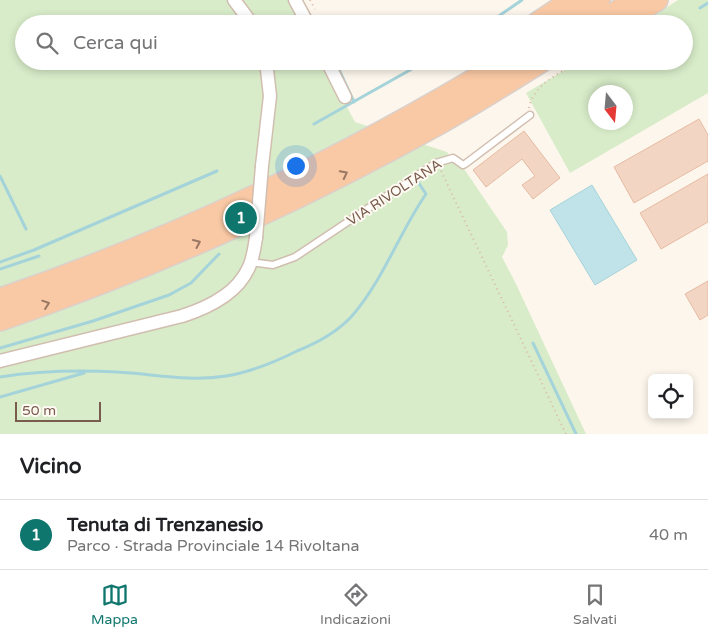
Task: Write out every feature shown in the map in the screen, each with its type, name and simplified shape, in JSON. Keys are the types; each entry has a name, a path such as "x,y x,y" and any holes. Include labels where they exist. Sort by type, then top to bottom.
{"highway":[{"path":"550,15 572,0"},
{"path":"576,15 599,0"},
{"path":"612,15 634,0"},
{"path":"633,15 657,0"},
{"path":"0,289 96,252 225,198 312,156 465,70"},
{"path":"0,299 104,261 272,189 394,127 490,70"},
{"path":"441,123 527,70"},
{"path":"0,320 96,286 230,228 490,100 541,70"}],"street":[{"path":"234,0 245,15"},
{"path":"295,0 303,15"},
{"path":"0,361 201,310 219,300 245,275 251,262 256,238 270,93 267,70"},
{"path":"332,70 345,97"}],"lane":[{"name":"VIA RIVOLTANA","path":"251,262 273,265 295,257 436,163 444,159 453,158 464,164 530,115"}],"path":[{"path":"310,0 316,12"},
{"path":"530,115 529,106 536,92 545,82 564,70"},
{"path":"436,163 566,434"}],"green space":[{"path":"0,0 290,0 298,15 15,15 15,70 327,70 355,122 447,152 450,157 454,154 507,232 508,245 502,257 586,434 0,434"},
{"path":"678,0 708,0 708,93 570,173 526,93 565,70 693,70 693,15 655,15"}],"water":[{"path":"592,185 637,260 595,285 550,210"}],"building":[{"path":"699,119 708,135 708,161 634,203 614,167"},
{"path":"524,131 560,178 533,199 522,185 535,176 522,159 486,187 473,170"},
{"path":"708,174 708,222 661,249 640,213"},
{"path":"708,281 708,315 700,320 685,294"}],"waterway":[{"path":"500,15 522,0"},
{"path":"700,8 708,3"},
{"path":"339,70 354,102"},
{"path":"314,124 410,70"},
{"path":"0,262 34,250 217,171"},
{"path":"0,176 26,229"},
{"path":"0,377 44,372 88,371 185,378 212,378 254,369 312,344 326,337 351,317 382,273 407,225 426,194 418,182"},
{"path":"0,348 93,321 169,295 191,283 219,254"},
{"path":"0,269 39,256"},
{"path":"533,343 576,434"},
{"path":"0,397 84,373"}],"place":[{"name":"Tenuta di Trenzanesio","path":"241,218"}]}
